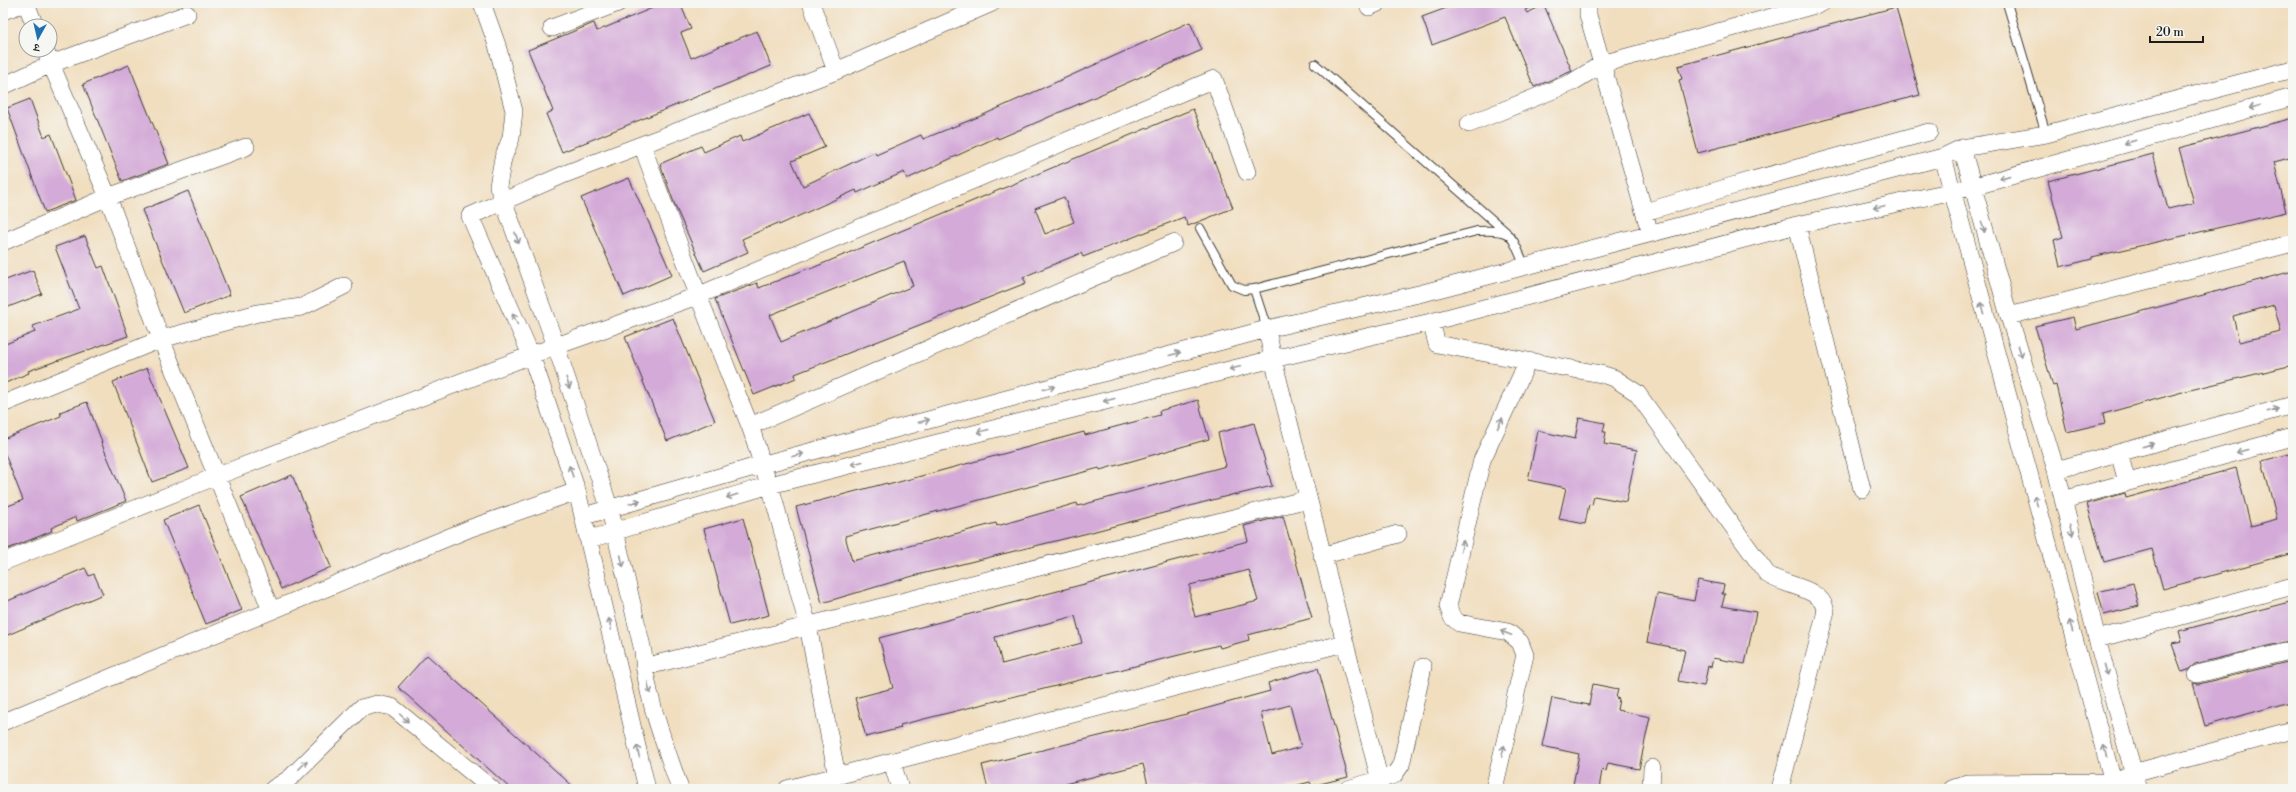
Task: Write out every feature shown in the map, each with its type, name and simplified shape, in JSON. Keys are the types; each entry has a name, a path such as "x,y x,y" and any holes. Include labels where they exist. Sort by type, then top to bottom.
{"street":[{"path":"3,11 25,3 32,18"},
{"path":"482,3 497,45 514,111 511,138 503,158 498,186 556,346 610,510 643,652 644,667 655,715 680,789"},
{"path":"552,28 618,3"},
{"path":"811,3 836,70"},
{"path":"647,789 578,491 531,355 470,216 566,174 836,70 965,8 992,3"},
{"path":"1468,124 1571,83 1602,64 1822,3"},
{"path":"1584,7 1602,64 1650,232"},
{"path":"58,54 187,14"},
{"path":"3,86 46,58"},
{"path":"48,58 108,197 161,339 271,610"},
{"path":"584,516 610,510 761,465 1268,329 1423,293 1650,232 1791,198 1943,157 1962,148 2046,134 2293,69"},
{"path":"3,562 217,476 531,355 697,296 1214,79 1247,172"},
{"path":"590,539 770,484 1273,359 1431,322 1797,225 1951,192 2293,97"},
{"path":"1645,212 1749,181 1929,132"},
{"path":"642,145 697,296 750,426 761,465 770,484 808,626 837,776"},
{"path":"3,242 108,197 246,147"},
{"path":"1962,148 2009,316 2056,470 2097,639 2135,781"},
{"path":"1943,157 1951,192 2114,786"},
{"path":"1797,225 1862,489"},
{"path":"750,426 1173,243"},
{"path":"2009,316 2293,243"},
{"path":"3,404 161,339 258,314 302,307 344,286"},
{"path":"1431,322 1437,344 1601,374 1614,378 1637,393 1767,574 1777,581 1815,594 1824,602 1826,611 1780,789"},
{"path":"1268,329 1273,359 1381,785"},
{"path":"1494,789 1525,655 1520,642 1508,632 1459,623 1452,617 1448,606 1482,460 1521,360"},
{"path":"2056,470 2293,405"},
{"path":"2063,500 2293,437"},
{"path":"2119,453 2127,482"},
{"path":"3,722 471,528 578,491"},
{"path":"644,667 1308,499"},
{"path":"1322,556 1398,534"},
{"path":"2097,639 2293,586"},
{"path":"787,789 1344,643"},
{"path":"2197,674 2293,650"},
{"path":"1348,789 1381,785 1394,775 1401,765 1424,667"},
{"path":"273,789 289,779 361,708 377,704 392,707 492,789"},
{"path":"1951,789 1967,783 2114,786 2135,781 2293,730"},
{"path":"892,762 900,789"},
{"path":"1651,789 1652,768"}],"lane":[{"path":"2007,3 2046,134"},
{"path":"1315,64 1506,232 1511,237 1525,266"},
{"path":"1200,228 1232,286 1244,290 1254,289 1476,231 1498,230 1506,232"},
{"path":"1254,289 1268,329"}],"building":[{"path":"653,3 680,3 691,29 681,33 691,58 757,31 771,66 562,152 546,114 553,111 528,50 594,23 597,31 655,7"},
{"path":"1460,3 1539,3 1525,10 1527,13 1544,5 1572,71 1534,87 1505,17 1432,45 1422,17"},
{"path":"1896,7 1920,95 1698,153 1679,80 1682,79 1678,66"},
{"path":"1190,22 1202,50 998,139 997,137 907,179 904,172 857,193 856,190 779,225 778,223 742,239 748,252 704,271 676,208 660,164 701,146 704,152 740,136 742,142 809,113 825,147 792,161 803,186 875,152 876,155 921,135 923,139 983,115"},
{"path":"129,65 169,164 122,181 83,84"},
{"path":"30,99 44,137 51,134 76,200 45,212 7,108"},
{"path":"1193,109 1233,208 1188,226 1184,217 1083,257 1081,253 1023,277 1026,283 795,374 796,378 754,395 715,299 757,283 759,288 809,268 810,269","holes":["1064,197 1074,222 1045,234 1035,208","904,261 913,286 781,342 770,315"]},
{"path":"2293,118 2293,157 2274,162 2286,212 2092,257 2092,259 2060,267 2054,240 2063,237 2048,181 2153,154 2168,209 2194,203 2179,148"},
{"path":"629,178 672,275 624,296 581,198"},
{"path":"188,191 230,295 184,313 142,210"},
{"path":"85,236 98,268 103,266 128,336 28,371 29,373 3,384 3,345 35,332 33,326 79,309 55,247"},
{"path":"33,270 42,294 3,309 3,281"},
{"path":"2293,271 2293,365 2186,391 2103,414 2105,423 2067,432 2056,385 2053,386 2035,326 2073,317 2076,329","holes":["2274,305 2281,332 2239,342 2233,316"]},
{"path":"673,318 715,421 667,441 625,337"},
{"path":"147,368 189,468 152,482 113,382"},
{"path":"1198,400 1209,439 1100,470 1099,468 845,536 852,561 996,523 997,526 1077,503 1078,506 1226,466 1218,433 1254,423 1272,486 1235,494 1088,533 913,576 822,603 796,507 887,483 888,485 1084,432 1085,435 1160,415 1159,411"},
{"path":"87,402 101,442 126,501 77,521 76,517 51,528 52,531 3,551 3,508 23,500 3,449 3,439 61,416 60,412"},
{"path":"1579,418 1605,423 1603,432 1606,432 1604,444 1637,450 1626,502 1594,496 1592,505 1589,504 1585,524 1559,519 1566,488 1528,480 1538,431 1575,439"},
{"path":"2293,453 2293,553 2163,589 2152,549 2104,562 2087,504 2125,493 2126,498 2236,468 2251,526 2277,519 2262,461"},
{"path":"292,475 331,567 281,589 241,497"},
{"path":"199,505 242,610 206,624 163,520"},
{"path":"1283,516 1312,618 1248,635 1249,640 1220,648 1219,645 900,725 901,728 866,737 855,698 893,688 879,638 1248,541 1244,526","holes":["1249,570 1258,601 1195,617 1190,597 1190,585","1075,616 1082,643 1002,664 995,637"]},
{"path":"743,518 769,615 730,625 704,529"},
{"path":"85,568 89,576 94,574 103,594 3,637 3,603"},
{"path":"1698,580 1724,585 1722,594 1725,594 1722,606 1756,612 1745,664 1713,658 1711,667 1708,666 1704,686 1678,681 1685,650 1647,642 1657,594 1694,601"},
{"path":"2133,583 2139,606 2104,615 2098,592"},
{"path":"2293,601 2293,640 2195,664 2188,670 2182,672 2172,644 2182,642 2179,631"},
{"path":"427,655 576,789 511,789 398,687"},
{"path":"2291,661 2293,701 2205,726 2193,683 2199,684"},
{"path":"1318,668 1348,777 1312,786 1310,782 1282,789 1149,789 1143,764 1045,789 988,789 982,765 1168,719 1270,691 1268,683","holes":["1290,705 1301,747 1272,755 1261,713"]},
{"path":"1593,684 1618,689 1616,698 1619,699 1617,710 1650,717 1639,769 1608,763 1606,771 1602,770 1599,789 1573,785 1579,754 1542,746 1552,698 1589,705"}]}
